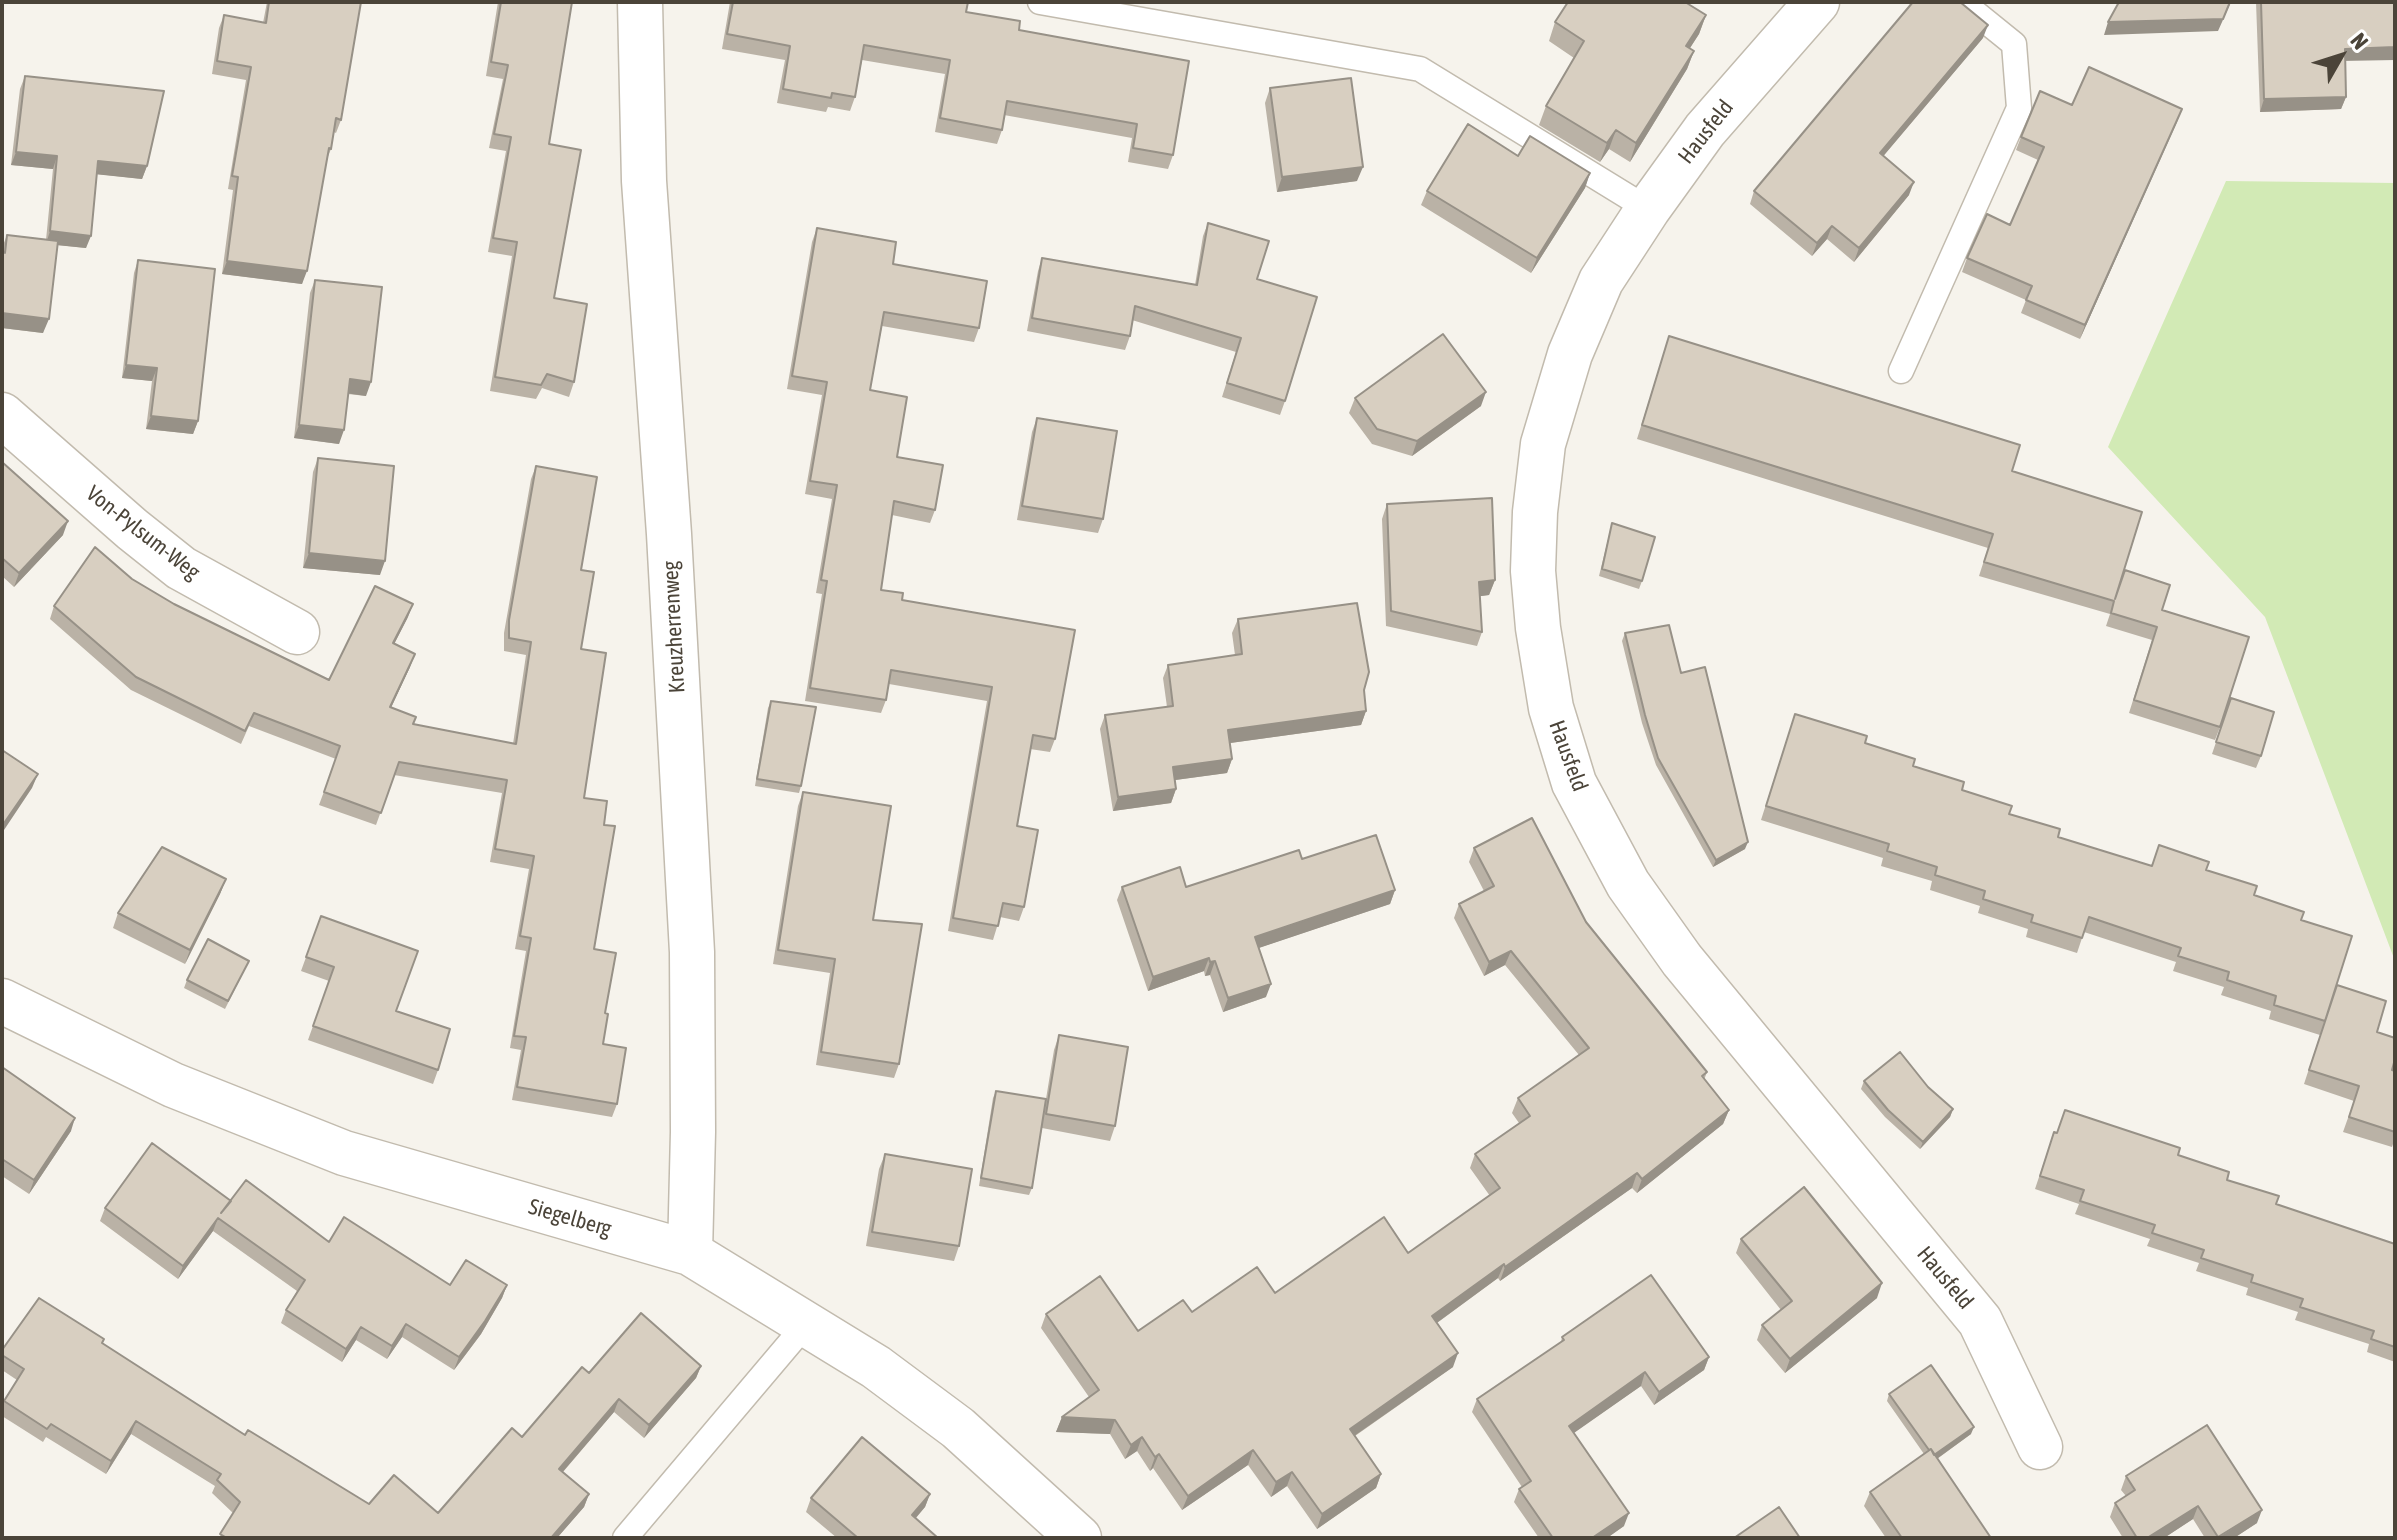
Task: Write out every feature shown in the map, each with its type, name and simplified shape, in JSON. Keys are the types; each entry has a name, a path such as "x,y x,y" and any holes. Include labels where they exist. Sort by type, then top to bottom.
{"street":[{"name":"Kreuzherrenweg","path":"640,2 644,181 669,534 692,952 690,1253"},
{"name":"Hausfeld","path":"1817,2 1705,130 1601,281 1588,310 1570,354 1543,444 1535,512 1533,571 1538,628 1551,708 1574,783 1628,884 1682,960 1980,1321 2040,1447"},
{"name":"Von-Pylsum-Weg","path":"2,415 181,568 297,632"},
{"name":"Siegelberg","path":"2,1001 173,1085 344,1153 690,1253 876,1367 958,1428 1079,1538"}],"lane":[{"path":"1040,2 1420,69 1648,209"},
{"path":"1901,371 2019,108 2014,44 1962,2"},
{"path":"625,1538 806,1324"}],"green space":[{"path":"2226,181 2395,183 2395,961 2265,617 2108,447"}],"building":[{"path":"269,2 361,2 341,120 336,118 329,148 307,271 227,261 238,177 232,176 251,67 217,61 224,15 266,23"},
{"path":"501,2 572,2 549,144 581,150 554,298 587,304 574,382 547,374 541,385 495,377 517,242 493,238 511,137 494,134 508,65 491,62"},
{"path":"733,2 968,2 966,12 1020,21 1019,30 1189,61 1173,155 1133,148 1137,124 1007,101 1002,130 940,118 950,60 864,45 855,97 832,93 831,98 783,89 790,46 727,34"},
{"path":"1568,2 1685,2 1706,15 1686,46 1694,51 1636,143 1616,130 1607,143 1546,106 1584,41 1555,22"},
{"path":"1913,2 1960,2 1988,25 1880,153 1914,182 1859,248 1832,226 1817,243 1754,191"},
{"path":"2119,2 2230,2 2223,19 2108,22"},
{"path":"2261,2 2395,2 2395,47 2345,49 2346,97 2264,99"},
{"path":"2089,67 2182,109 2085,325 2026,300 2032,286 1967,258 1987,214 2010,225 2044,147 2021,137 2040,91 2072,105"},
{"path":"25,76 164,91 147,166 98,161 91,236 50,231 57,156 16,152"},
{"path":"1351,78 1363,167 1282,177 1270,88"},
{"path":"1468,124 1518,156 1530,136 1590,173 1537,258 1427,191"},
{"path":"1208,223 1269,241 1257,279 1317,297 1285,401 1227,383 1241,338 1135,306 1130,336 1032,318 1042,258 1197,285"},
{"path":"817,228 896,242 893,264 987,281 979,328 884,312 870,390 907,397 897,457 943,465 935,510 894,501 881,590 903,593 902,600 1075,630 1055,739 1033,735 1017,826 1038,830 1024,907 1003,903 998,926 953,918 992,687 891,670 886,700 810,688 827,581 821,580 837,485 810,481 827,382 792,376"},
{"path":"7,235 58,241 49,319 2,313 2,251 5,253"},
{"path":"138,260 215,269 198,421 151,416 157,368 126,365"},
{"path":"315,280 382,287 371,382 350,379 344,430 299,425"},
{"path":"1443,334 1486,392 1417,441 1377,429 1355,398"},
{"path":"1669,336 2020,445 2012,471 2142,512 2115,599 2125,570 2170,585 2162,610 2249,637 2220,727 2134,700 2157,627 2111,613 2114,601 1984,562 1993,534 1642,425"},
{"path":"1037,418 1117,431 1103,519 1022,506"},
{"path":"318,458 394,466 385,561 309,553"},
{"path":"2,462 68,521 19,573 2,558"},
{"path":"536,466 597,477 581,570 594,572 581,649 606,653 584,798 607,801 604,825 615,826 594,949 616,953 605,1013 608,1014 603,1044 626,1048 617,1104 517,1087 526,1037 514,1036 531,938 520,936 534,856 495,849 507,780 399,762 381,813 324,792 340,746 254,713 245,731 136,677 54,606 95,547 132,579 174,604 329,680 375,586 413,604 393,643 415,654 390,707 416,717 413,724 516,744 531,642 509,638 509,620"},
{"path":"1492,498 1495,580 1479,582 1482,632 1391,611 1387,504"},
{"path":"1612,523 1655,537 1642,581 1602,569"},
{"path":"1357,603 1369,672 1364,690 1366,711 1228,730 1232,759 1173,767 1176,789 1118,797 1105,715 1173,706 1168,665 1242,654 1238,619"},
{"path":"1669,625 1681,673 1705,667 1748,842 1716,860 1658,758 1625,633"},
{"path":"2231,698 2274,712 2261,756 2216,742"},
{"path":"771,701 816,707 801,786 757,779"},
{"path":"1795,714 1867,736 1865,743 1915,759 1913,766 1964,782 1962,790 2012,806 2009,814 2060,829 2058,837 2152,866 2159,845 2209,862 2206,870 2257,886 2254,895 2304,912 2301,920 2352,936 2325,1021 2274,1005 2276,996 2227,980 2229,972 2178,956 2181,948 2089,917 2082,938 2031,922 2033,915 1983,899 1985,891 1935,875 1937,867 1887,851 1889,844 1766,806"},
{"path":"2,750 38,774 2,826"},
{"path":"803,792 891,806 873,920 922,924 899,1064 821,1052 835,959 778,950"},
{"path":"1532,818 1586,922 1707,1072 1702,1076 1729,1110 1642,1179 1637,1173 1432,1316 1458,1353 1350,1429 1381,1474 1322,1514 1292,1472 1276,1482 1253,1450 1188,1496 1159,1454 1155,1457 1142,1437 1131,1445 1115,1420 1062,1417 1099,1390 1046,1314 1100,1276 1138,1331 1183,1300 1192,1312 1257,1267 1275,1293 1384,1217 1408,1253 1500,1188 1475,1154 1530,1116 1518,1098 1589,1048 1511,951 1489,962 1459,904 1494,886 1474,848"},
{"path":"1376,835 1395,890 1255,937 1271,984 1228,998 1215,961 1210,962 1209,958 1153,977 1122,887 1180,867 1186,887 1299,850 1302,859"},
{"path":"162,847 226,879 190,950 118,913"},
{"path":"321,916 418,951 396,1011 450,1029 438,1070 313,1026 334,967 306,957"},
{"path":"208,939 249,961 228,1001 187,980"},
{"path":"2337,985 2386,1001 2377,1032 2395,1038 2392,1070 2395,1071 2395,1132 2349,1117 2359,1086 2309,1070"},
{"path":"1059,1035 1128,1047 1115,1126 1046,1114"},
{"path":"1900,1052 1928,1087 1953,1109 1923,1142 1888,1110 1864,1081"},
{"path":"2,1067 75,1118 34,1180 2,1159"},
{"path":"996,1091 1046,1099 1032,1188 981,1178"},
{"path":"2065,1110 2180,1148 2178,1155 2229,1172 2227,1180 2279,1196 2276,1204 2395,1244 2395,1347 2371,1339 2374,1331 2300,1307 2303,1299 2251,1282 2253,1275 2201,1258 2204,1250 2152,1233 2155,1225 2080,1201 2084,1190 2040,1176 2054,1132 2057,1133"},
{"path":"152,1143 230,1201 246,1180 329,1242 344,1217 450,1285 466,1260 507,1285 459,1357 406,1324 392,1346 361,1327 346,1349 286,1310 305,1280 218,1218 183,1266 105,1208"},
{"path":"885,1154 972,1169 959,1246 872,1232"},
{"path":"1804,1187 1882,1283 1790,1359 1762,1325 1792,1301 1741,1239"},
{"path":"1651,1275 1709,1357 1659,1392 1645,1372 1569,1426 1629,1513 1592,1538 1553,1538 1519,1489 1531,1481 1477,1399 1564,1340 1562,1337"},
{"path":"39,1298 104,1339 102,1343 245,1435 248,1430 369,1504 394,1475 438,1513 512,1428 522,1437 582,1367 589,1373 641,1313 701,1366 649,1425 619,1399 559,1469 589,1494 551,1538 227,1538 220,1534 240,1502 217,1480 221,1474 136,1421 111,1461 51,1424 47,1429 4,1401 24,1369 2,1355 2,1350"},
{"path":"1931,1365 1974,1427 1934,1455 1889,1394"},
{"path":"2207,1425 2262,1510 2218,1537 2198,1506 2147,1538 2137,1538 2115,1503 2135,1490 2126,1476"},
{"path":"862,1437 930,1494 912,1515 938,1538 858,1538 811,1498"},
{"path":"1931,1449 1991,1538 1902,1538 1870,1492"},
{"path":"1779,1507 1800,1538 1734,1538"}]}
